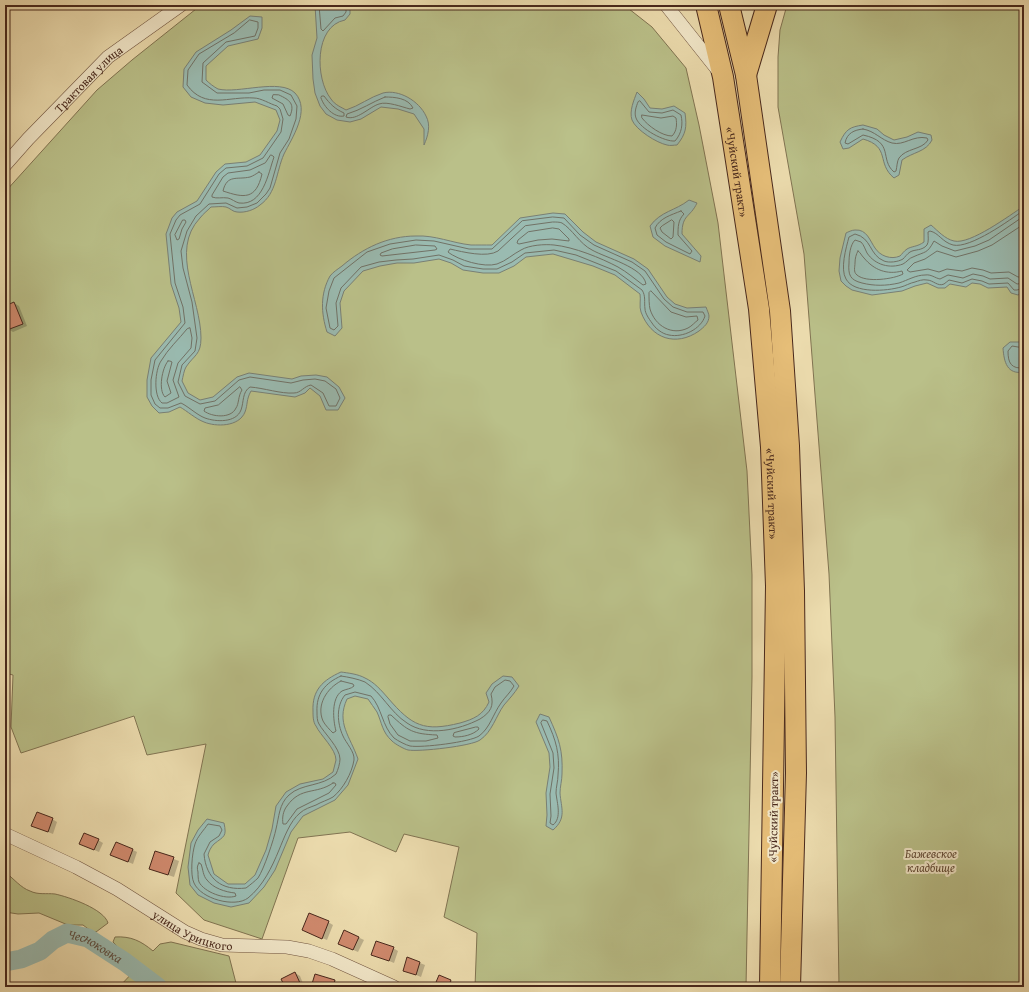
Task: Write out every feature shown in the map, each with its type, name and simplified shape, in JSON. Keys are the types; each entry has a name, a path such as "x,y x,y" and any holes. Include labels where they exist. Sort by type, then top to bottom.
{"highway":[{"name":"«Чуйский тракт»","path":"706,5 723,77 759,309 771,447 776,586 770,987"},
{"name":"«Чуйский тракт»","path":"729,5 746,75 780,311 789,446 794,591 796,773 790,987"},
{"path":"746,75 767,5"}],"street":[{"name":"Трактовая улица","path":"5,165 108,57 181,5"},
{"path":"666,5 723,77"},
{"name":"улица Урицкого","path":"5,834 76,867 117,889 185,932 201,939 222,945 287,947 309,951 332,959 394,987"},
{"path":"791,966 802,987"}],"green space":[{"path":"201,5 624,5 652,27 686,68 699,125 718,223 747,471 752,575 752,677 746,987 475,987 477,933 444,917 459,847 404,834 396,852 350,832 298,838 262,939 204,920 176,893 206,744 147,755 134,716 21,753 11,727 13,675 5,673 5,192 97,90"},
{"name":"Бажевское кладбище","path":"787,5 1024,5 1024,987 839,987 835,717 829,574 804,254 778,107 778,57 780,30"},
{"path":"5,872 27,890 39,893 55,894 85,904 100,913 108,923 96,932 91,931 83,925 68,925 39,913 18,914 5,912"},
{"path":"115,937 126,937 136,940 153,951 160,944 171,942 229,956 237,987 119,987 135,970 125,962 121,955 120,949 113,942"}],"water":[{"path":"315,5 350,5 350,14 345,20 335,24 327,32 320,54 322,79 326,90 333,101 338,106 346,110 383,93 389,92 408,97 419,106 428,119 427,138 424,145 424,129 414,114 398,109 381,107 361,119 350,122 337,120 326,114 320,106 315,93 313,79 312,55 317,38"},
{"path":"250,16 262,17 262,28 258,39 228,46 206,66 206,80 218,89 226,90 269,86 288,89 295,93 299,100 301,116 281,161 273,188 266,200 255,208 243,212 236,212 224,207 211,207 201,217 191,231 187,245 187,260 189,276 200,323 201,344 196,354 185,368 182,381 188,393 200,400 213,397 237,377 249,373 292,379 301,376 316,375 327,377 339,387 345,398 338,410 326,410 320,396 310,388 305,393 295,397 251,391 248,397 245,412 238,421 215,425 201,421 180,407 169,412 159,413 152,406 147,397 147,380 151,358 181,322 179,308 171,284 166,234 172,218 177,212 197,201 216,172 225,164 246,162 260,155 277,131 280,120 276,110 255,102 223,105 205,103 191,97 183,87 184,69 196,52"},
{"path":"637,92 650,108 662,109 674,106 685,113 685,130 677,145 668,145 658,142 647,136 634,124 631,113"},
{"path":"863,125 877,129 884,135 894,140 907,137 918,132 931,135 932,140 923,149 902,160 899,175 894,178 886,167 877,146 872,142 863,139 849,148 843,149 840,142 846,131"},
{"path":"689,200 697,203 683,223 682,234 701,256 700,262 665,246 653,237 650,226 663,214"},
{"path":"1024,206 1024,292 1018,295 1011,293 1007,287 988,288 980,284 972,283 966,287 950,284 945,288 938,288 927,283 902,291 872,295 852,290 841,281 839,271 840,258 846,233 855,230 862,231 868,236 877,251 893,258 900,256 907,249 924,242 924,229 931,225 948,238 954,241 961,241 990,228"},
{"path":"553,213 565,214 583,232 596,242 634,259 648,269 667,297 675,304 687,308 706,307 709,316 706,325 699,331 682,339 665,338 651,329 645,321 640,310 640,294 615,275 593,266 553,254 526,257 514,266 499,273 483,273 463,270 451,263 439,259 414,263 397,263 363,271 344,291 340,303 342,328 335,336 327,332 322,304 324,290 330,276 358,254 376,244 396,238 423,236 471,245 492,245 520,218"},
{"path":"1010,342 1020,342 1024,345 1024,372 1018,372 1010,369 1006,363 1003,348"},
{"path":"341,672 362,677 374,684 404,715 412,721 437,727 460,723 478,716 489,702 486,693 492,684 503,676 512,677 519,686 501,709 488,733 480,740 457,746 423,750 408,750 392,741 386,734 377,712 368,699 355,696 347,699 343,715 345,729 358,759 348,785 335,800 303,816 291,832 275,870 264,887 249,903 231,907 214,903 198,895 190,885 188,867 191,843 198,830 207,819 224,823 225,828 224,836 213,845 208,855 214,874 228,884 245,884 255,875 266,850 276,806 286,792 300,784 323,779 333,772 336,760 335,756 331,747 314,723 313,704 314,697 324,682"},
{"path":"540,714 549,717 558,738 562,758 560,793 562,817 553,830 546,826 546,793 550,767 549,753 536,722"}],"building":[{"path":"14,302 23,324 7,330 5,325 5,306"},
{"path":"37,812 53,818 48,832 31,826"},
{"path":"84,833 99,839 94,850 79,844"},
{"path":"116,842 133,849 128,862 110,855"},
{"path":"155,851 174,857 168,875 149,869"},
{"path":"309,913 329,921 322,939 302,930"},
{"path":"344,930 359,937 353,950 338,944"},
{"path":"376,941 394,947 389,961 371,955"},
{"path":"407,957 420,962 416,975 403,971"},
{"path":"295,972 300,983 291,987 285,987 281,979"},
{"path":"315,974 335,980 333,987 311,987"},
{"path":"439,975 451,980 448,987 434,987"}],"waterway":[{"name":"Чесноковка","path":"5,962 21,959 40,951 53,940 67,933 88,938 125,962 158,987"}]}
